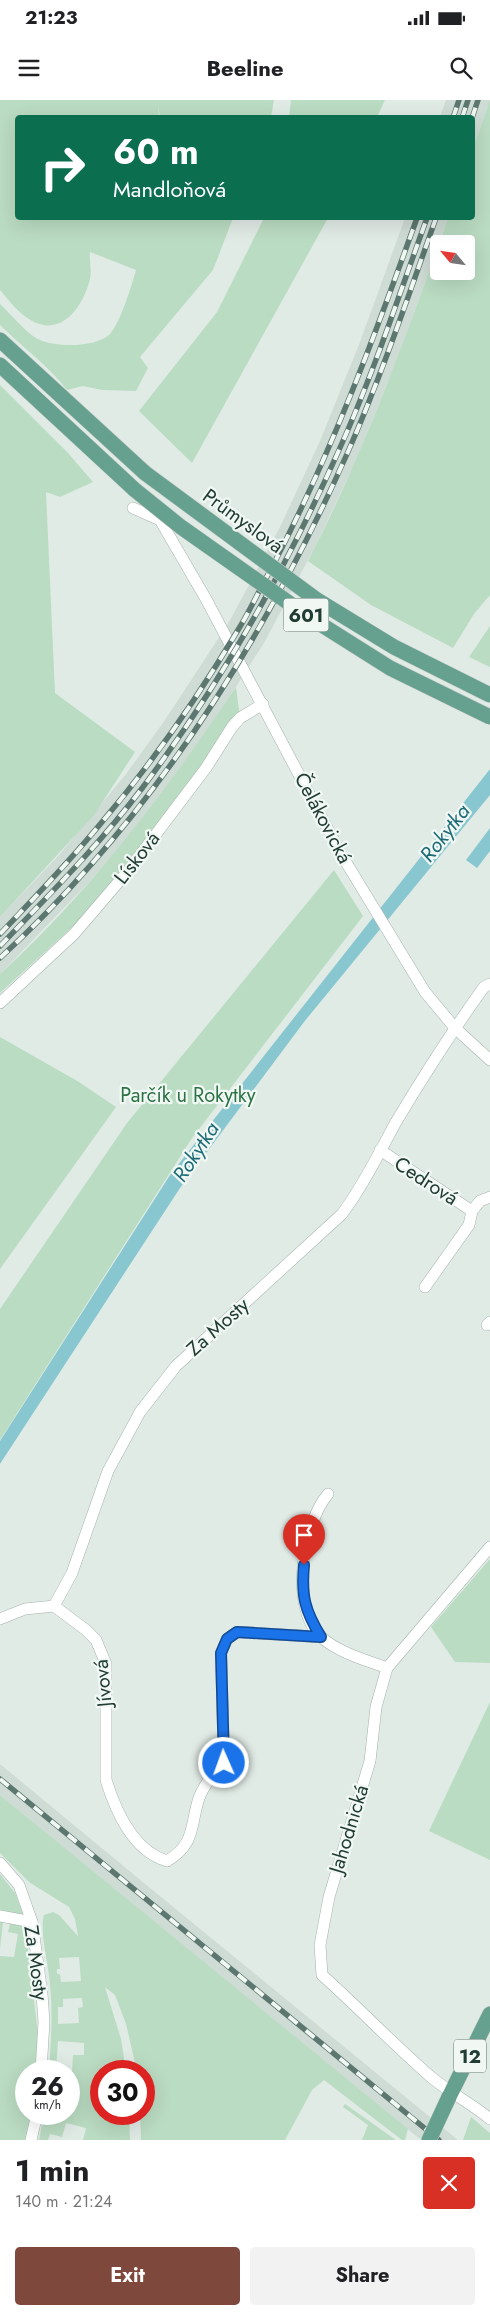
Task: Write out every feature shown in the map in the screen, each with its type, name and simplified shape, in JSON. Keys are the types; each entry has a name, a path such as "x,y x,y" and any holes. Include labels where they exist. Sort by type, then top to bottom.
{"main road":[{"name":"Průmyslová","path":"0,340 145,473 317,600 394,647 490,695"},
{"name":"Průmyslová","path":"0,365 136,490 182,527 306,615 390,668 490,718"},
{"name":"12","path":"429,2140 490,2014"}],"street":[{"name":"Čelákovická","path":"133,508 160,520 206,599 263,704 341,854 424,992 454,1028 490,1060"},
{"name":"Lísková","path":"0,1003 74,934 128,871 206,768 236,722 263,704"},
{"name":"Za Mosty","path":"54,1606 72,1573 108,1471 140,1412 176,1366 342,1214 354,1199 380,1150 454,1028 484,986 490,984"},
{"name":"Cedrová","path":"380,1150 472,1211"},
{"name":"Cedrová","path":"425,1287 469,1225 472,1211 480,1201 490,1197"},
{"path":"328,1494 320,1502 305,1549 302,1580 303,1597 308,1615 321,1637 345,1651 387,1668"},
{"name":"Jahodnická","path":"490,1547 387,1668 376,1707 370,1762 329,1897 320,1945 322,1975 450,2095 472,2104 490,2119"},
{"path":"0,1619 26,1609 54,1606"},
{"name":"Jívová","path":"54,1606 96,1640 106,1664 106,1780 121,1817 140,1846 159,1858 168,1861 183,1850 189,1840 200,1796 211,1776 224,1763 221,1653 227,1639 237,1632 321,1637"},
{"name":"Za Mosty","path":"0,1863 18,1885 32,1922 42,1994 44,2030 42,2060"},
{"path":"0,1916 32,1922"},
{"path":"32,2140 35,2125"}],"shaded area":[{"path":"446,100 490,100 475,142 475,115 441,115"},
{"path":"404,220 447,220 442,235 430,235 430,268 398,357 357,458 316,545 264,643 199,744 125,841 89,882 0,974 0,917 59,855 126,774 165,720 229,622 280,527 320,441 360,342"},
{"path":"0,1764 458,2140 421,2140 129,1901 0,1795"}],"green space":[{"path":"0,100 274,100 271,115 160,115 158,106 159,115 15,115 15,220 232,220 213,270 140,357 148,368 136,391 102,390 83,386 67,390 43,364 0,325 0,304 26,331 43,341 63,345 95,342 110,334 118,321 136,270 90,252 91,276 83,298 71,315 55,325 34,322 24,316 0,290"},
{"path":"291,100 385,100 378,115 289,115"},
{"path":"490,100 490,595 474,614 453,648 371,605 308,561 367,435 430,268 430,280 475,280 475,235 442,235 447,220 475,220 475,142"},
{"path":"263,220 327,220 192,463 139,411 217,312"},
{"path":"0,385 68,453 93,482 60,497 46,492 55,693 135,752 94,815 0,917"},
{"path":"490,626 490,667 469,657"},
{"path":"236,687 240,718 206,768 82,918 0,993 0,974 66,908 127,838 183,763"},
{"name":"Parčík u Rokytky","path":"334,870 363,916 192,1138 0,1440 0,1309 127,1123"},
{"path":"0,1037 79,1082 116,1107 0,1269"},
{"path":"490,1559 490,1663 455,1662 431,1627"},
{"path":"490,1702 490,1860 429,1831"},
{"path":"0,1795 408,2129 405,2140 402,2140 324,2080 312,2090 285,2140 141,2140 140,2125 155,2125 155,2060 134,2060 126,2024 115,1995 105,1987 121,2039 124,2060 90,2060 90,2125 129,2125 130,2140 83,2140 86,2128 74,2125 80,2125 80,2060 73,2060 73,2055 84,2055 84,2043 58,2041 57,2060 50,2060 51,2007 43,1930 44,1915 53,1912 59,1915 78,1936 75,1919 69,1907 29,1882 0,1853","holes":["79,1957 81,1981 61,1982 60,1974 57,1974 57,1969 60,1969 59,1958","82,1998 83,2007 78,2008 79,2023 58,2024 58,2007 63,2007 63,1999"]},
{"path":"0,1874 15,1893 24,1917 0,1913"},
{"path":"0,1920 25,1926 38,2034 36,2060 15,2060 15,2125 30,2125 28,2140 0,2140 0,1956 14,1957 18,1934 8,1932 10,1924 3,1922 0,1949"},
{"path":"345,2104 396,2140 362,2140 368,2125 343,2107"},
{"path":"471,2117 490,2133 490,2140 463,2140"},
{"path":"42,2125 65,2125 62,2137 50,2134 48,2140 39,2140"}],"water":[{"name":"Rokytka","path":"490,769 490,795 304,1022 180,1188 0,1464 0,1441 170,1175"},
{"path":"490,828 490,851 477,868 466,860"}],"railway":[{"path":"454,115 459,100"},
{"path":"463,115 468,100"},
{"path":"473,115 478,100"},
{"path":"0,934 77,851 157,753 191,704 242,623 292,528 332,441 416,220"},
{"path":"0,946 92,849 127,808 172,748 250,624 297,538 351,422 426,220"},
{"path":"0,958 55,904 106,847 154,787 199,724 241,659 279,592 347,454 383,366 435,220"},
{"path":"0,1779 439,2140"}],"route":[{"path":"224,1763 221,1653 227,1639 237,1632 321,1637 308,1615 303,1597 302,1580 304,1565"}]}
